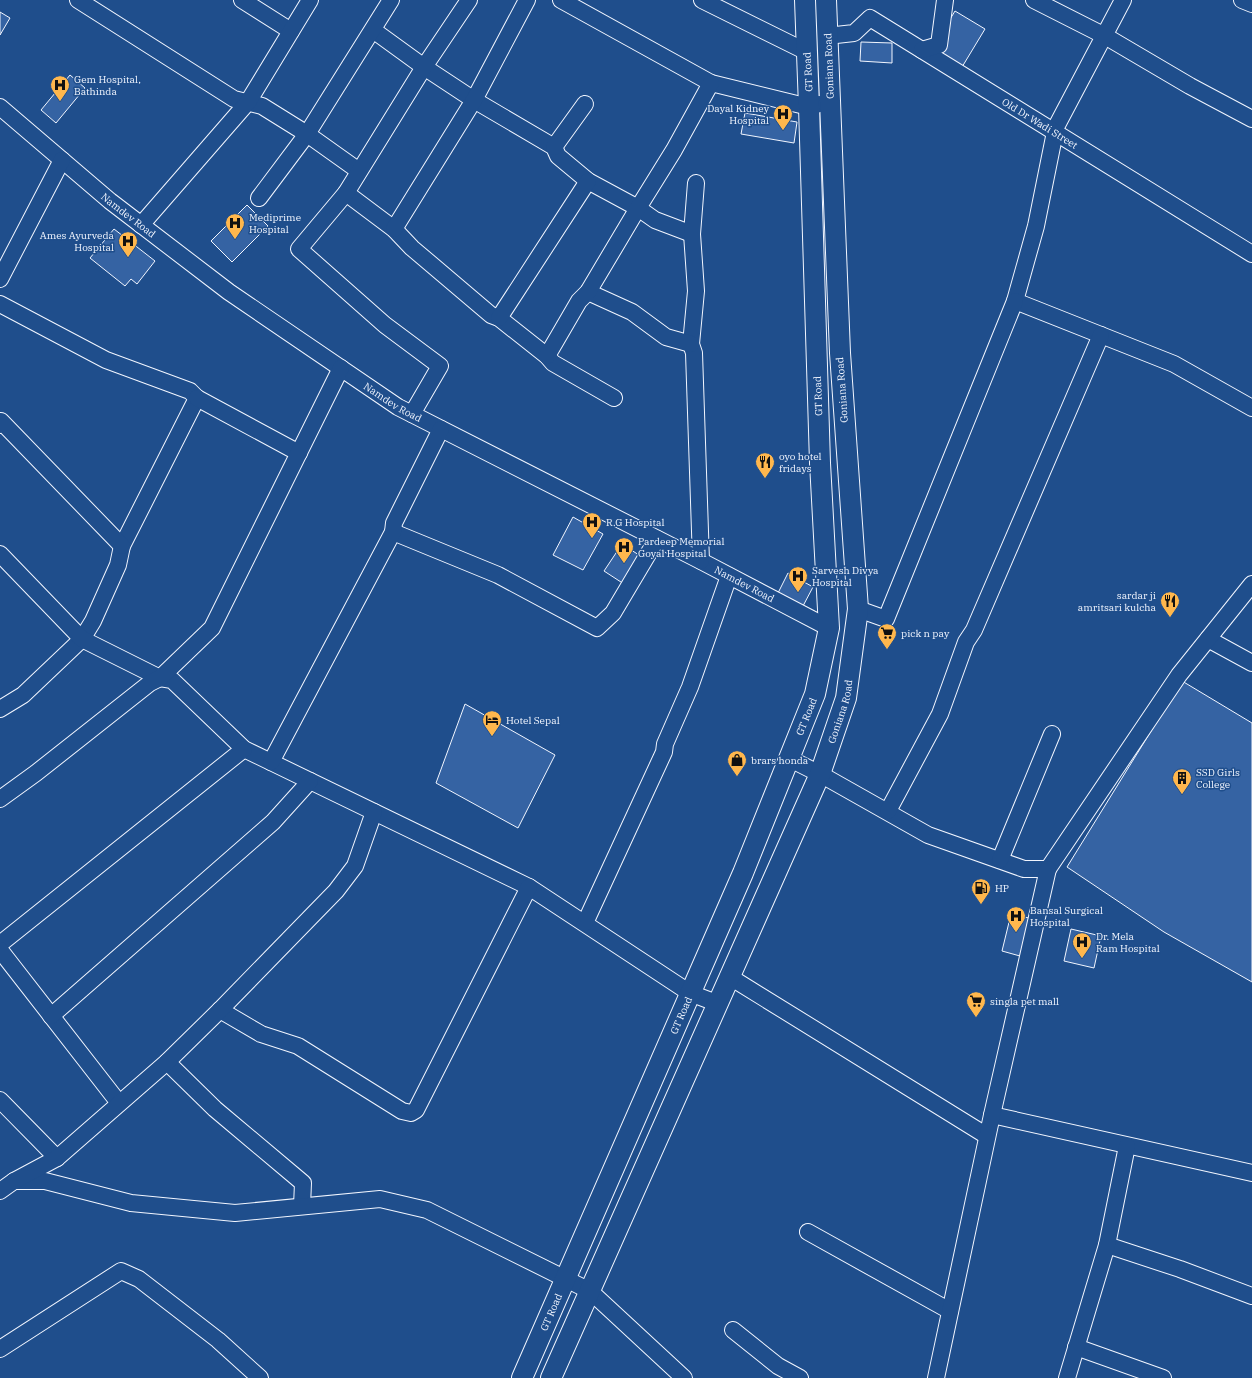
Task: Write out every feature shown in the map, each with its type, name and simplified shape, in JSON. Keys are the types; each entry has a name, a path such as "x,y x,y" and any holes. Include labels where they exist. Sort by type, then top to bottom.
{"main road":[{"name":"GT Road","path":"522,1378 742,873 815,694 828,628 820,455 805,0"},
{"name":"Goniana Road","path":"820,774 846,698 858,610 840,353 826,0"},
{"path":"551,1378 719,1004 820,774"}],"street":[{"path":"78,0 234,99 262,106 307,134 359,171"},
{"path":"242,0 291,31"},
{"path":"141,225 248,102 310,0"},
{"path":"259,198 307,134 391,0"},
{"path":"412,414 440,366 386,325 298,249 346,193 424,67 469,0"},
{"path":"394,229 474,100 527,0"},
{"path":"561,0 711,82 809,107 830,102"},
{"path":"702,0 807,52"},
{"path":"922,50 939,45 945,0"},
{"path":"1034,0 1105,36 1190,86 1252,119"},
{"path":"1242,0 1252,4"},
{"path":"858,610 886,619 1015,301 1036,226 1056,127 1105,36 1121,1"},
{"name":"Old Dr Wadi Street","path":"827,36 854,33 870,18 1252,254"},
{"path":"373,30 424,67 474,100 554,147 558,156 588,181 638,208 655,220 692,234"},
{"path":"546,356 579,301 588,292 674,150 711,82"},
{"path":"554,147 585,104"},
{"name":"Namdev Road","path":"0,107 110,201 229,292 398,407 701,561 828,628"},
{"path":"0,279 62,160"},
{"path":"499,318 588,181"},
{"path":"696,183 692,234 696,291 691,344 694,353 701,561"},
{"path":"346,193 394,229 412,248 448,279 491,315 499,318 553,363 614,398"},
{"path":"588,292 632,312 666,338 691,344"},
{"path":"1015,301 1174,364 1252,408"},
{"path":"0,304 106,360 190,392 197,398 299,453"},
{"path":"888,811 940,714 966,642 974,630 1101,335"},
{"path":"0,799 36,773 150,683 160,678 212,628 341,368"},
{"path":"0,709 23,695 82,639 93,621 118,565 122,546 197,398"},
{"path":"0,425 1,421 122,546"},
{"path":"271,762 393,532 394,523 442,429"},
{"path":"393,532 498,575 597,628 613,613 657,539"},
{"path":"0,554 82,639 160,678 172,680 244,749 529,887 690,993 719,1004"},
{"path":"584,923 664,752 665,744 690,687 729,576"},
{"path":"936,1378 987,1136 1048,870 1179,675 1252,584"},
{"path":"1208,639 1252,663"},
{"path":"1000,860 1052,734"},
{"path":"0,944 244,749"},
{"path":"788,758 888,811 928,835 1024,869 1048,870"},
{"path":"51,1016 273,822 310,781"},
{"path":"0,1191 14,1181 57,1158 167,1062 220,1010 336,891 355,866 374,812"},
{"path":"220,1010 261,1034 298,1046 402,1111 411,1113 416,1110 529,887"},
{"path":"0,950 119,1103"},
{"path":"730,977 987,1136"},
{"path":"167,1062 215,1109 303,1183 302,1206"},
{"path":"0,1100 57,1158"},
{"path":"992,1115 1252,1173"},
{"path":"1067,1378 1107,1245 1127,1146"},
{"path":"14,1181 45,1181 131,1203 235,1213 380,1199 427,1210 590,1291 684,1378"},
{"path":"808,1232 950,1311"},
{"path":"1107,1245 1180,1269 1252,1296"},
{"path":"0,1349 121,1271 139,1279 218,1340 260,1378"},
{"path":"733,1330 778,1366 800,1378"},
{"path":"1076,1347 1163,1378"}],"building":[{"path":"955,11 985,29 959,72 929,54"},
{"path":"0,12 10,18 0,35"},
{"path":"861,42 892,43 892,63 860,61"},
{"path":"70,75 85,88 56,123 41,110"},
{"path":"745,113 797,122 794,143 741,134"},
{"path":"247,205 268,226 232,262 211,241"},
{"path":"114,229 155,261 137,284 131,279 125,286 90,258"},
{"path":"573,517 603,534 583,570 553,555"},
{"path":"622,544 642,557 624,584 604,571"},
{"path":"788,573 813,587 803,606 778,593"},
{"name":"SSD Girls College","path":"1182,681 1252,723 1252,982 1164,932 1067,867"},
{"path":"465,704 555,755 518,828 436,783"},
{"path":"1011,914 1029,918 1020,956 1002,951"},
{"path":"1071,929 1101,936 1094,968 1064,961"}],"place":[{"name":"Gem Hospital, Bathinda","path":"60,102"},
{"name":"Dayal Kidney Hospital","path":"783,131"},
{"name":"Mediprime Hospital","path":"235,240"},
{"name":"Ames Ayurveda Hospital","path":"128,258"},
{"name":"oyo hotel fridays","path":"765,479"},
{"name":"R.G Hospital","path":"592,539"},
{"name":"Pardeep Memorial Goyal Hospital","path":"624,564"},
{"name":"Sarvesh Divya Hospital","path":"798,593"},
{"name":"sardar ji amritsari kulcha","path":"1170,618"},
{"name":"pick n pay","path":"887,650"},
{"name":"Hotel Sepal","path":"492,737"},
{"name":"brars honda","path":"737,777"},
{"name":"SSD Girls College","path":"1182,795"},
{"name":"HP","path":"981,905"},
{"name":"Bansal Surgical Hospital","path":"1016,933"},
{"name":"Dr. Mela Ram Hospital","path":"1082,959"},
{"name":"singla pet mall","path":"976,1018"}]}
